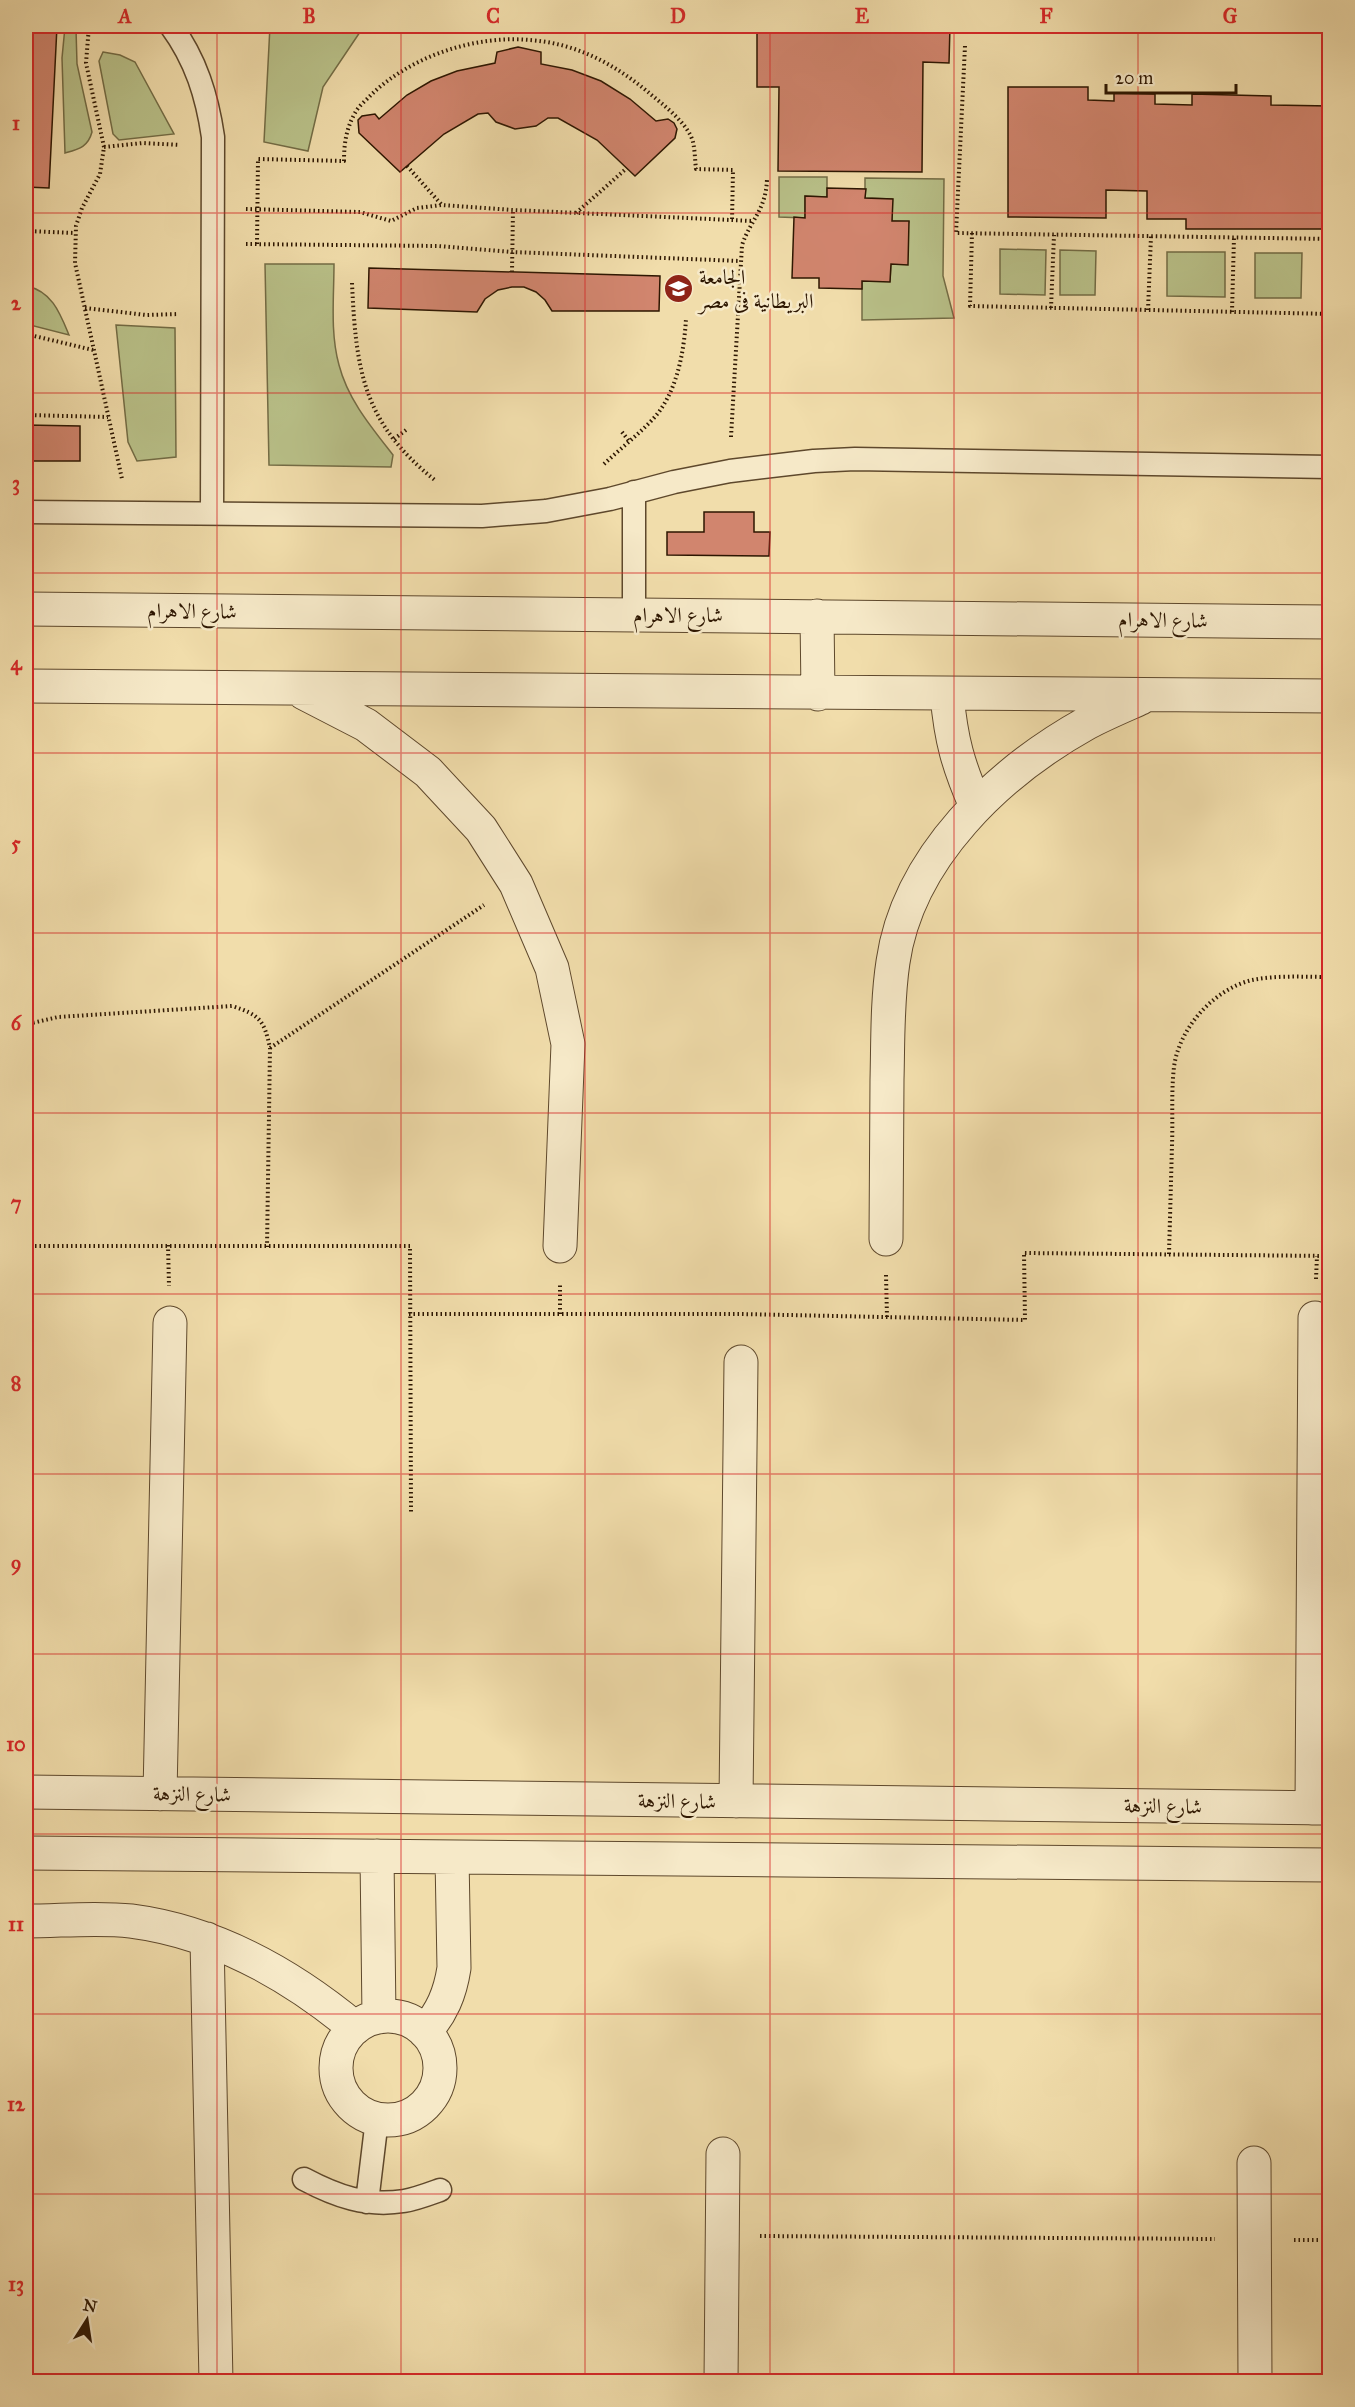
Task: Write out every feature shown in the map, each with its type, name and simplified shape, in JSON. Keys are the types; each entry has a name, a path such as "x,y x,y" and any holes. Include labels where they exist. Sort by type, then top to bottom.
{"street":[{"name":"شارع الاهرام","path":"26,609 1329,622"},
{"path":"817,616 818,694"},
{"path":"26,686 947,695 1329,696"},
{"path":"297,689 366,724 429,772 481,829 516,884 552,968 568,1044 560,1246"},
{"path":"885,1239 888,1019 893,960 908,909 938,851 976,806 1048,748 1088,723 1151,694"},
{"path":"947,695 951,733 958,761 976,806"},
{"path":"1316,1318 1321,1808"},
{"path":"160,1794 170,1323"},
{"path":"736,1802 741,1362"},
{"name":"شارع النزهة","path":"26,1792 1321,1808"},
{"path":"26,1853 1329,1865"},
{"path":"367,2023 377,1856"},
{"path":"425,2032 446,2004 454,1968 452,1857"},
{"path":"26,1921 129,1921 169,1928 207,1939 285,1975 322,2000 367,2023"},
{"path":"207,1939 216,2382"},
{"path":"404,2019 425,2032 434,2044 439,2073 436,2087 429,2100 418,2110 405,2117 391,2120 377,2119 363,2114 351,2105 342,2094 335,2066 338,2052 345,2038 367,2023 404,2019"},
{"path":"721,2382 723,2154"},
{"path":"1254,2163 1254,2382"}],"lane":[{"path":"171,26 190,55 203,84 213,143 212,513"},
{"path":"26,512 482,516 546,510 610,499 730,471 793,462 855,459 1329,467"},
{"path":"634,492 634,615"},
{"path":"367,2202 377,2119"},
{"path":"304,2179 334,2194 367,2202 404,2201 440,2190"}],"path":[{"path":"89,26 86,63 104,147 100,174 82,208 75,233 75,263 130,513"},
{"path":"257,244 258,159 344,161 344,140 356,111 376,90 405,70 436,54 500,40 529,40 564,45 596,57 627,74 673,113 692,140 696,170 733,170 732,221"},
{"path":"965,46 956,233 1329,239"},
{"path":"104,147 143,143 186,145"},
{"path":"407,166 442,205"},
{"path":"575,213 627,168"},
{"path":"730,471 742,245 761,210 766,195 767,179"},
{"path":"212,208 360,212 391,221 417,208 442,205 753,221"},
{"path":"512,272 513,210"},
{"path":"26,231 75,233"},
{"path":"972,233 970,306 1329,314"},
{"path":"1051,308 1054,234"},
{"path":"1148,310 1151,236"},
{"path":"1232,312 1234,237"},
{"path":"213,243 438,246 512,252 740,261"},
{"path":"351,284 358,362 368,394 383,425 401,450 482,516"},
{"path":"86,308 146,315 189,314"},
{"path":"610,499 598,470 654,418 670,390 685,343 686,318"},
{"path":"26,334 93,350"},
{"path":"26,415 108,417"},
{"path":"394,439 406,430"},
{"path":"622,432 629,441"},
{"path":"270,1048 516,884"},
{"path":"1169,1254 1174,1065 1186,1034 1197,1015 1229,989 1251,981 1274,977 1329,977"},
{"path":"26,1028 32,1023 58,1017 232,1006 252,1013 266,1028 270,1048 267,1247"},
{"path":"26,1246 410,1246 411,1512"},
{"path":"409,1314 740,1314 1025,1320 1024,1253 1329,1256"},
{"path":"722,2236 1254,2240"}],"green space":[{"path":"270,26 345,26 360,32 323,87 308,151 264,142"},
{"path":"65,27 76,29 77,64 92,132 82,147 65,153 62,58"},
{"path":"103,52 120,55 135,62 174,134 119,140 113,134 99,61"},
{"path":"779,177 827,177 827,197 805,196 805,218 779,217"},
{"path":"865,178 944,179 943,276 954,318 862,320 862,281 890,281 891,264 909,222 892,221 892,199 865,198"},
{"path":"1000,249 1046,250 1045,295 1000,294"},
{"path":"1060,250 1096,251 1095,295 1060,295"},
{"path":"1167,252 1225,252 1225,297 1167,296"},
{"path":"1255,253 1302,253 1301,298 1255,298"},
{"path":"265,264 334,264 333,328 339,365 355,402 393,455 391,467 269,465"},
{"path":"26,286 49,298 69,335 26,324"},
{"path":"116,325 175,328 176,457 137,461 128,442"}],"building":[{"path":"26,26 57,26 49,188 26,187"},
{"path":"757,26 950,26 949,63 923,62 922,172 778,171 779,87 757,87"},
{"path":"518,47 541,52 541,64 572,70 601,81 630,99 656,121 668,119 677,129 675,138 635,176 597,140 558,118 548,118 536,126 515,129 496,122 488,113 478,114 444,134 400,172 359,133 358,120 362,116 375,114 379,119 407,95 431,81 457,71 495,63 497,52"},
{"path":"1008,87 1088,87 1088,100 1114,101 1114,93 1155,94 1155,104 1192,105 1192,94 1271,96 1271,105 1330,106 1330,229 1186,229 1186,219 1147,219 1147,191 1106,190 1106,218 1008,217"},
{"path":"827,188 866,189 865,198 893,199 892,221 909,221 908,265 891,264 890,282 862,281 862,289 819,288 819,278 792,278 794,217 805,218 805,196 827,197"},
{"path":"369,268 660,276 659,311 552,311 536,292 524,287 498,290 485,299 477,312 368,308"},
{"path":"26,425 80,426 80,461 26,461"},
{"path":"704,512 754,512 754,532 770,532 769,556 667,555 667,532 704,532"}],"place":[{"name":"الجامعة البريطانية فى مصر","path":"678,289"}]}
